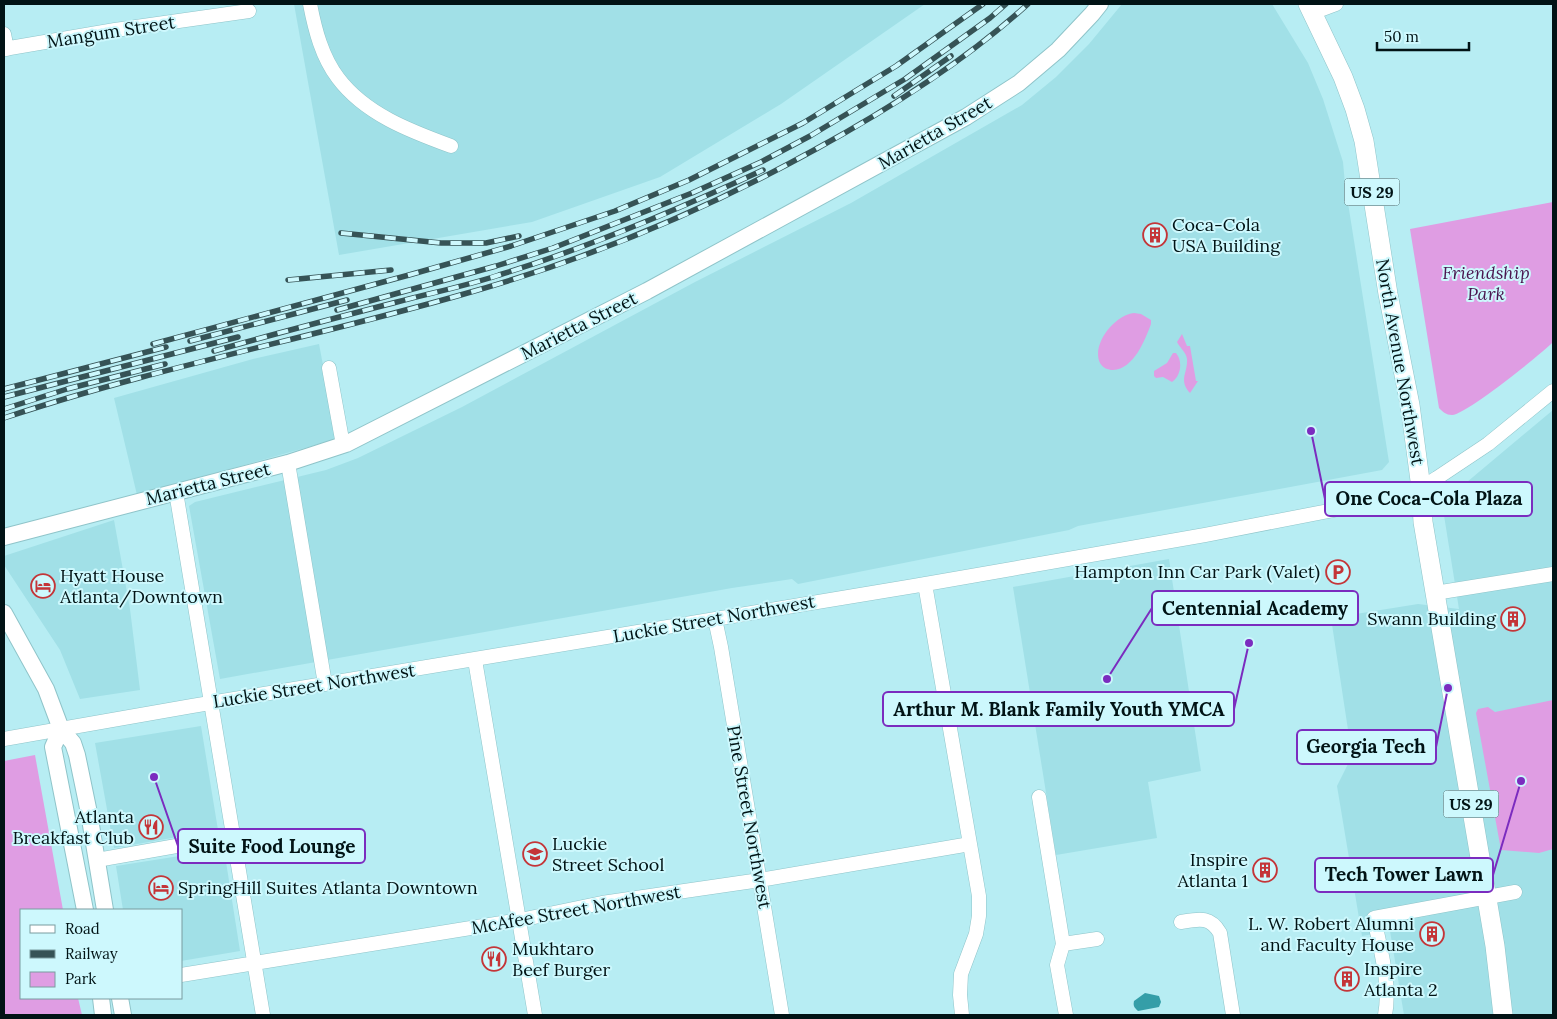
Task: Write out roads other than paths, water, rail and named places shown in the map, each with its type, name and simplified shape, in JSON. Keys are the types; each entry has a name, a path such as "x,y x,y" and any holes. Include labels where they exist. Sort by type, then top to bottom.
{"highway":[{"name":"North Avenue Northwest","path":"1306,7 1343,77 1364,141 1388,294 1410,405 1421,488 1423,522 1495,946 1503,1015"}],"main road":[{"name":"Marietta Street","path":"4,537 288,464 343,445 648,291 966,117 1018,83 1058,50 1100,4"},
{"path":"4,613 46,689 61,729 73,743 83,778 106,909"},
{"path":"61,729 53,747 85,909"},
{"path":"101,999 103,1015"},
{"path":"120,999 123,1015"}],"street":[{"path":"310,4 314,25 324,54 338,78 354,95 396,124 451,146"},
{"path":"1306,7 1336,4"},
{"name":"Mangum Street","path":"5,49 115,30 249,11"},
{"path":"4,34 5,49"},
{"path":"330,368 343,445"},
{"name":"Luckie Street Northwest","path":"4,739 925,584 1233,530 1402,496 1421,488 1488,444 1553,391"},
{"path":"288,464 325,684"},
{"path":"176,492 263,1015"},
{"path":"1435,593 1553,574"},
{"path":"925,584 976,874 979,916 976,934 961,974 960,995 962,1015"},
{"name":"Pine Street Northwest","path":"715,619 782,1015"},
{"path":"475,660 535,1015"},
{"path":"1039,797 1063,944 1056,965 1066,1015"},
{"path":"97,860 233,836"},
{"name":"McAfee Street Northwest","path":"182,975 520,920 602,903 760,880 970,844"},
{"path":"1385,1015 1387,1003 1383,962 1374,918 1515,892"},
{"path":"1182,922 1208,921 1215,925 1220,933 1233,1015"},
{"path":"1063,944 1097,939"}],"railway":[{"path":"153,344 511,246 615,211 689,180 803,123 896,66 983,4"},
{"path":"337,310 496,266 553,248 692,193 761,162 810,136 905,79 990,18 1006,4"},
{"path":"4,418 175,368 349,325 464,294 556,265 644,232 773,172 872,117 953,65 1028,4"},
{"path":"894,96 951,56"},
{"path":"214,351 474,283 533,264 633,227 763,170"},
{"path":"341,233 441,243 486,243 519,236"},
{"path":"288,280 391,270"},
{"path":"190,341 347,300"},
{"path":"4,397 238,337"},
{"path":"4,389 166,347"},
{"path":"4,409 67,389 165,364"}],"place":[{"name":"Coca-Cola USA Building","path":"1155,235"},
{"name":"One Coca-Cola Plaza","path":"1311,431"},
{"name":"Hampton Inn Car Park (Valet)","path":"1338,572"},
{"name":"Hyatt House Atlanta/Downtown","path":"43,586"},
{"name":"Swann Building","path":"1513,619"},
{"name":"Arthur M. Blank Family Youth YMCA","path":"1249,643"},
{"name":"Centennial Academy","path":"1107,679"},
{"name":"Georgia Tech","path":"1448,688"},
{"name":"Suite Food Lounge","path":"154,777"},
{"name":"Tech Tower Lawn","path":"1521,781"},
{"name":"Atlanta Breakfast Club","path":"151,827"},
{"name":"Luckie Street School","path":"535,854"},
{"name":"Inspire Atlanta 1","path":"1265,870"},
{"name":"SpringHill Suites Atlanta Downtown","path":"161,888"},
{"name":"L. W. Robert Alumni and Faculty House","path":"1432,934"},
{"name":"Mukhtaro Beef Burger","path":"494,959"},
{"name":"Inspire Atlanta 2","path":"1347,979"}],"park label":[{"name":"Friendship Park","path":"1486,283"}]}
